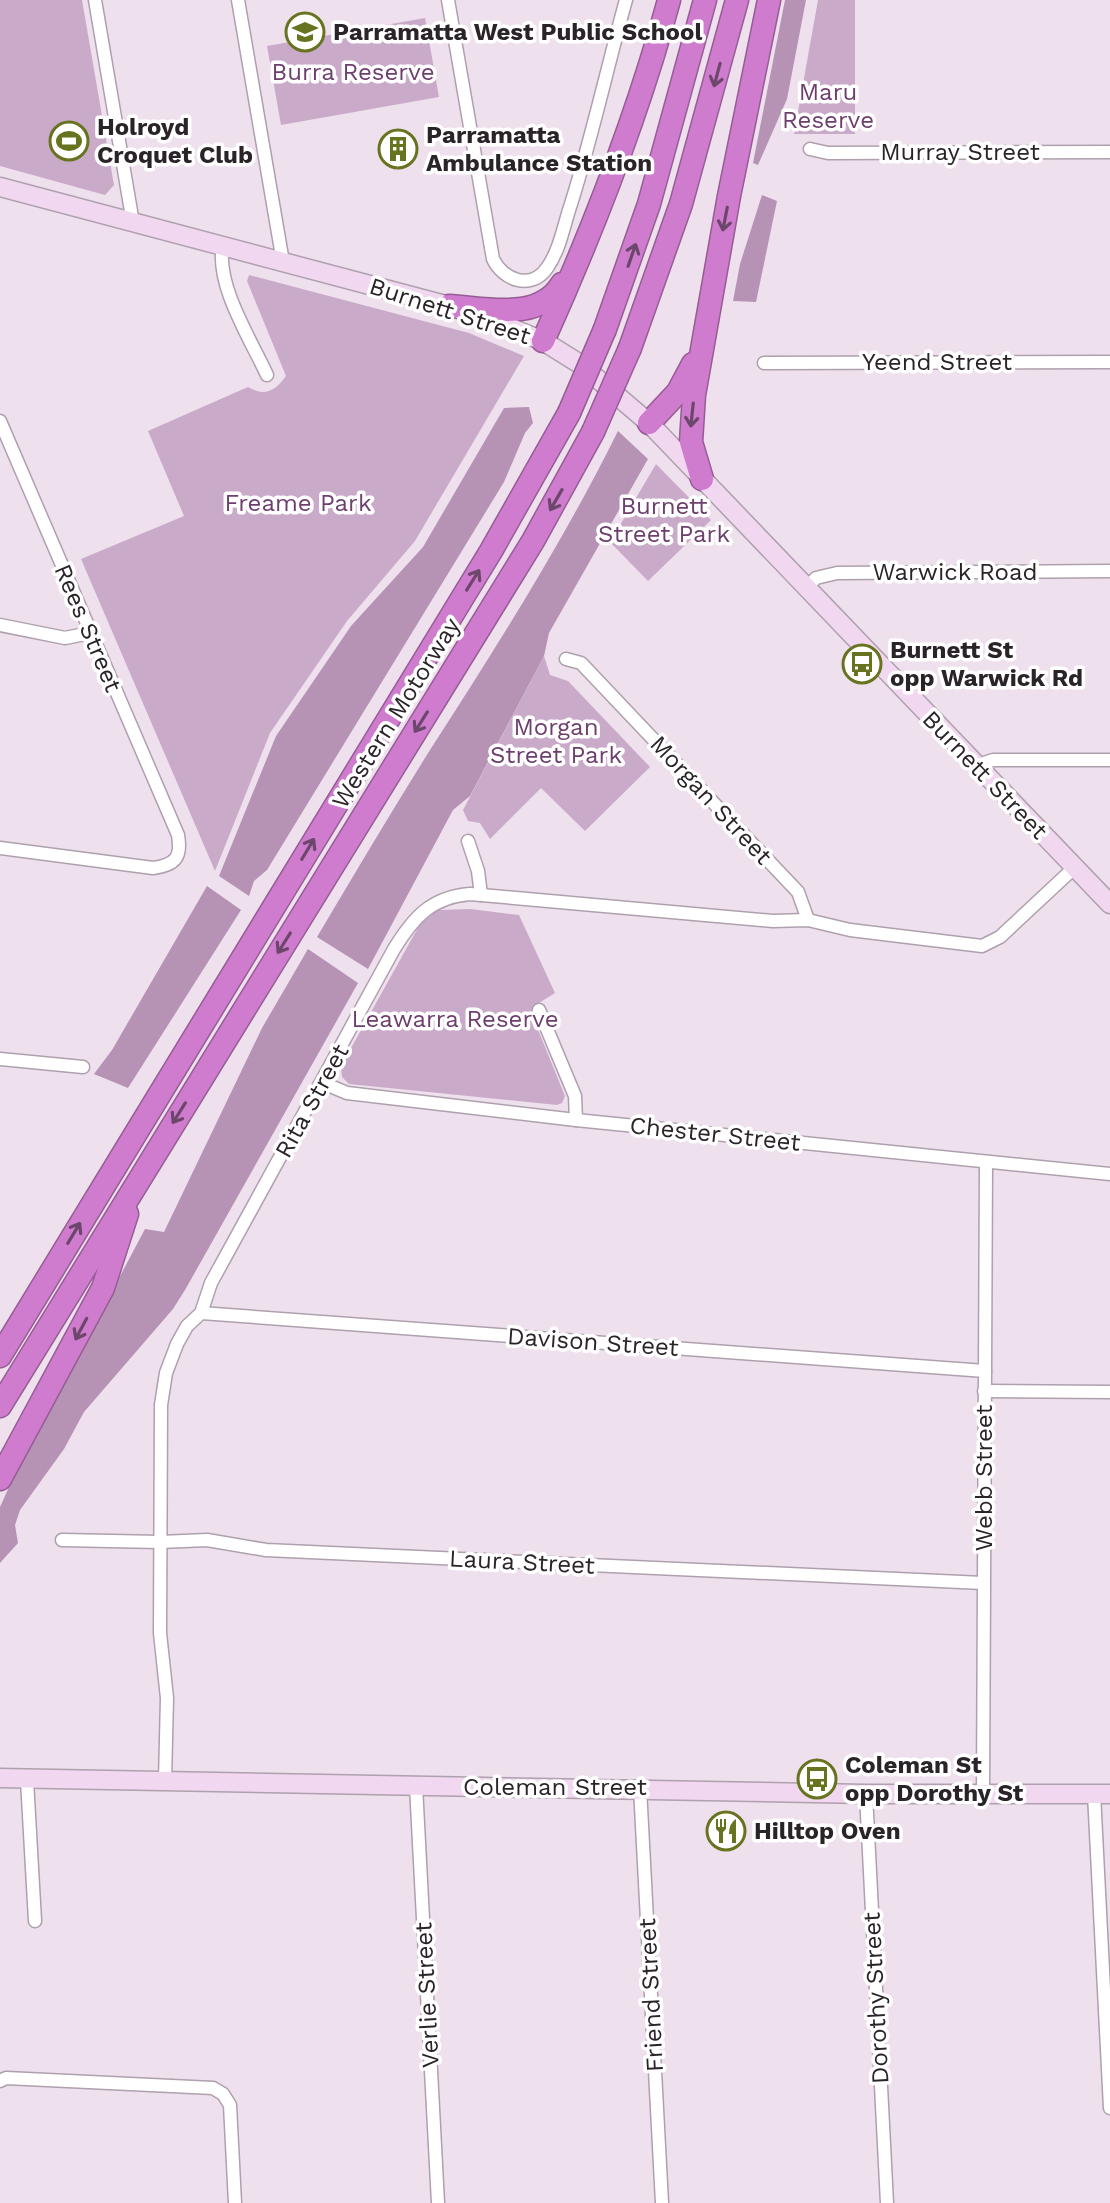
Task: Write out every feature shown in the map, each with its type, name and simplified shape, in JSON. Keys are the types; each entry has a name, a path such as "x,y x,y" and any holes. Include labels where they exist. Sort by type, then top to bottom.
{"highway":[{"path":"543,341 585,246 633,123 669,0"},
{"name":"Western Motorway","path":"0,1356 491,551 569,413 605,329 653,191 705,0"},
{"name":"Western Motorway","path":"0,1406 533,541 593,432 630,348 681,204 737,0"},
{"path":"702,479 693,455 690,432 700,349 769,0"},
{"path":"449,306 522,310 539,305 558,291 585,246"},
{"path":"649,423 678,392 700,349"},
{"path":"0,1479 103,1288 139,1179"},
{"path":"0,1333 34,1299"}],"main road":[{"name":"Burnett Street","path":"0,187 449,306 543,341 603,381 649,423 1110,904"},
{"name":"Coleman Street","path":"0,1778 866,1794 1102,1794"}],"street":[{"path":"95,0 133,223"},
{"path":"238,0 283,262"},
{"path":"448,0 493,259 502,273 522,281 541,275 555,253 590,144 626,0"},
{"name":"Murray Street","path":"810,149 828,153 1110,152"},
{"path":"223,245 220,259 224,281 267,375"},
{"name":"Yeend Street","path":"764,363 1110,362"},
{"name":"Rees Street","path":"0,421 178,835 180,848 178,857 168,866 153,868 0,848"},
{"name":"Warwick Road","path":"805,589 819,577 847,572 1110,571"},
{"path":"0,625 65,638 90,633"},
{"name":"Morgan Street","path":"566,659 581,663 798,892 808,920"},
{"path":"975,766 996,760 1110,760"},
{"path":"468,841 478,871 481,895"},
{"name":"Rita Street","path":"165,1780 167,1698 160,1633 161,1405 164,1382 177,1344 187,1326 201,1313 211,1283 414,917 444,898 481,895 773,921 808,920 850,930 988,945 1075,867"},
{"path":"539,1010 575,1096 576,1120"},
{"path":"0,1059 83,1067"},
{"name":"Chester Street","path":"323,1083 347,1093 576,1120 1110,1174"},
{"name":"Webb Street","path":"983,1794 986,1162"},
{"name":"Davison Street","path":"201,1313 985,1371"},
{"path":"984,1391 1110,1392"},
{"name":"Laura Street","path":"62,1540 207,1540 266,1550 983,1583"},
{"path":"27,1780 35,1921"},
{"name":"Verlie Street","path":"416,1786 438,2203"},
{"name":"Friend Street","path":"640,1788 662,2203"},
{"name":"Dorothy Street","path":"866,1794 887,2203"},
{"path":"1102,1794 1110,2108"},
{"path":"0,2081 6,2078 213,2088 223,2094 230,2105 235,2203"}],"green space":[{"path":"0,0 82,0 114,185 105,195 0,166"},
{"name":"Maru Reserve","path":"818,0 855,0 855,134 794,134"},
{"name":"Burra Reserve","path":"425,18 439,97 281,125 267,46"},
{"name":"Freame Park","path":"249,275 469,333 524,356 415,541 347,621 270,733 215,871 81,559 184,516 148,431 248,387 260,392 269,391 286,376 247,281"},
{"name":"Burnett Street Park","path":"656,464 711,520 648,581 610,542"},
{"name":"Morgan Street Park","path":"544,656 550,675 568,681 650,767 585,831 541,788 490,839 480,823 468,821 463,810"},
{"name":"Leawarra Reserve","path":"470,909 519,915 555,993 534,1006 532,1015 565,1096 562,1103 557,1105 349,1084 342,1077 341,1068 346,1057 420,924 438,910"}],"shaded area":[{"path":"785,0 806,0 787,99 758,165 753,163"},
{"path":"762,195 777,201 756,302 733,301 740,264"},
{"path":"529,407 533,423 525,433 504,482 267,870 254,881 249,896 219,876 276,736 351,626 423,547 504,408"},
{"path":"618,431 648,459 549,633 544,656 470,796 453,810 368,969 317,937 528,593"},
{"path":"207,886 241,910 128,1088 94,1074 112,1050"},
{"path":"308,949 358,983 185,1290 173,1309 84,1412 64,1449 20,1510 15,1525 18,1543 0,1563 0,1507 14,1476 145,1229 164,1232 262,1028"}],"place":[{"name":"Parramatta West Public School","path":"305,32"},
{"name":"Holroyd Croquet Club","path":"69,141"},
{"name":"Parramatta Ambulance Station","path":"398,149"},
{"name":"Burnett St opp Warwick Rd","path":"862,664"},
{"name":"Coleman St opp Dorothy St","path":"817,1779"},
{"name":"Hilltop Oven","path":"726,1831"}]}
